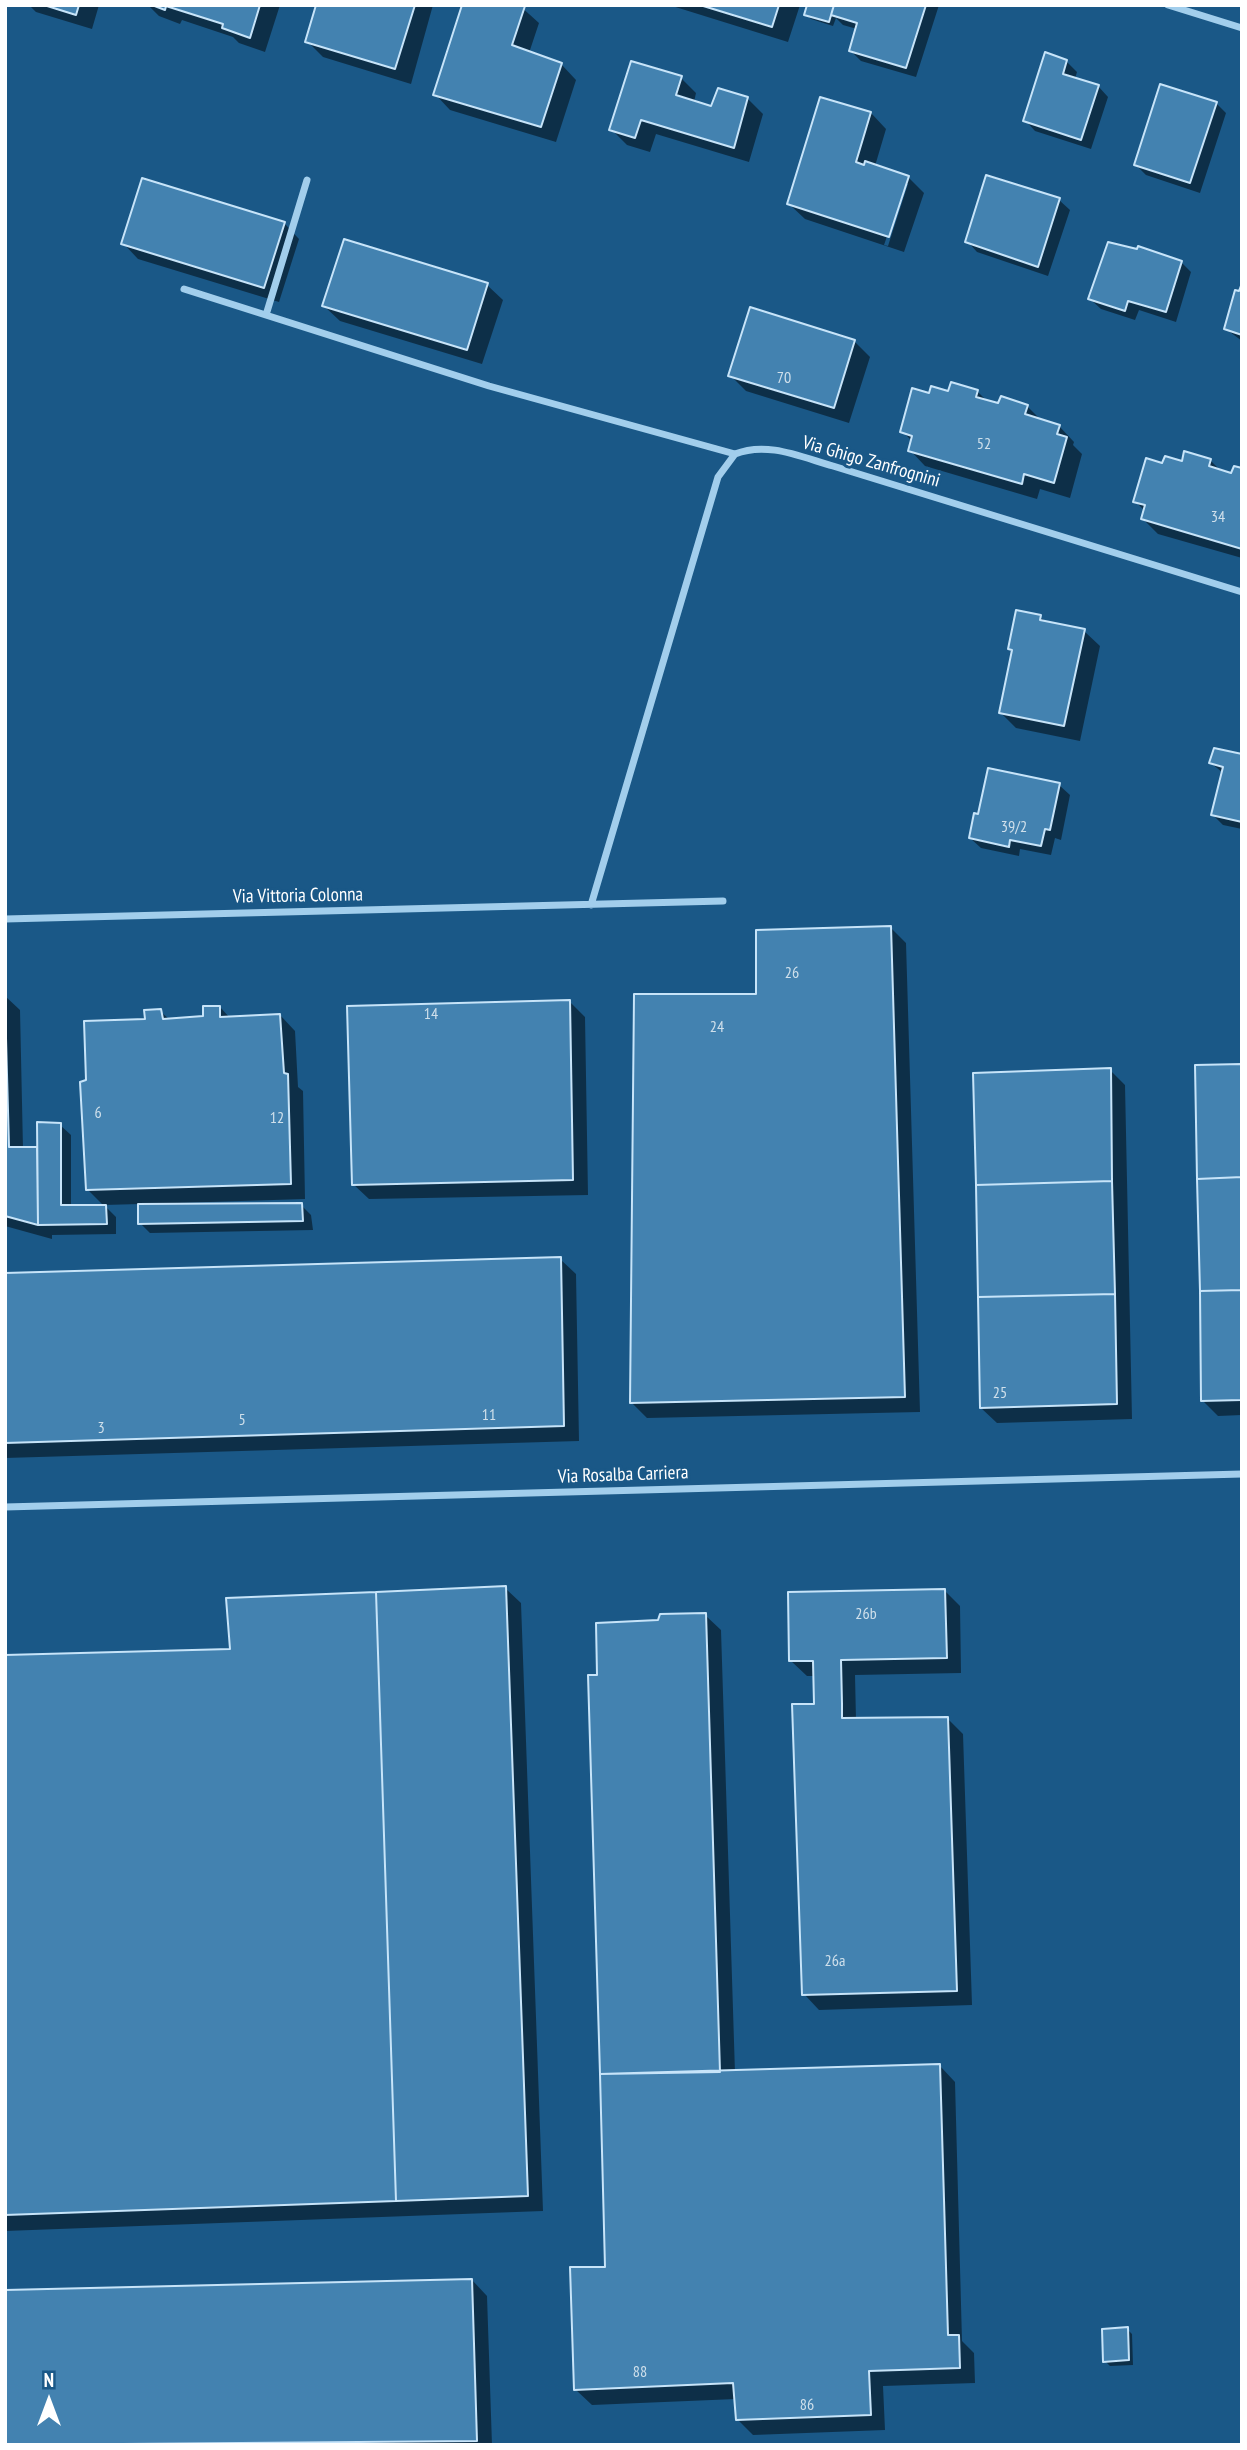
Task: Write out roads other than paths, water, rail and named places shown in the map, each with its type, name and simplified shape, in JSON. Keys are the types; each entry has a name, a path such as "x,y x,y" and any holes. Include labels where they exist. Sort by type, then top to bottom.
{"street":[{"path":"1168,5 1242,28"},
{"path":"266,315 307,180"},
{"name":"Via Ghigo Zanfrognini","path":"184,289 489,386 735,454 752,448 765,448 833,466 1242,592"},
{"path":"591,905 718,477 735,454"},
{"name":"Via Vittoria Colonna","path":"5,919 723,901"},
{"name":"Via Rosalba Carriera","path":"5,1507 1242,1474"}]}
